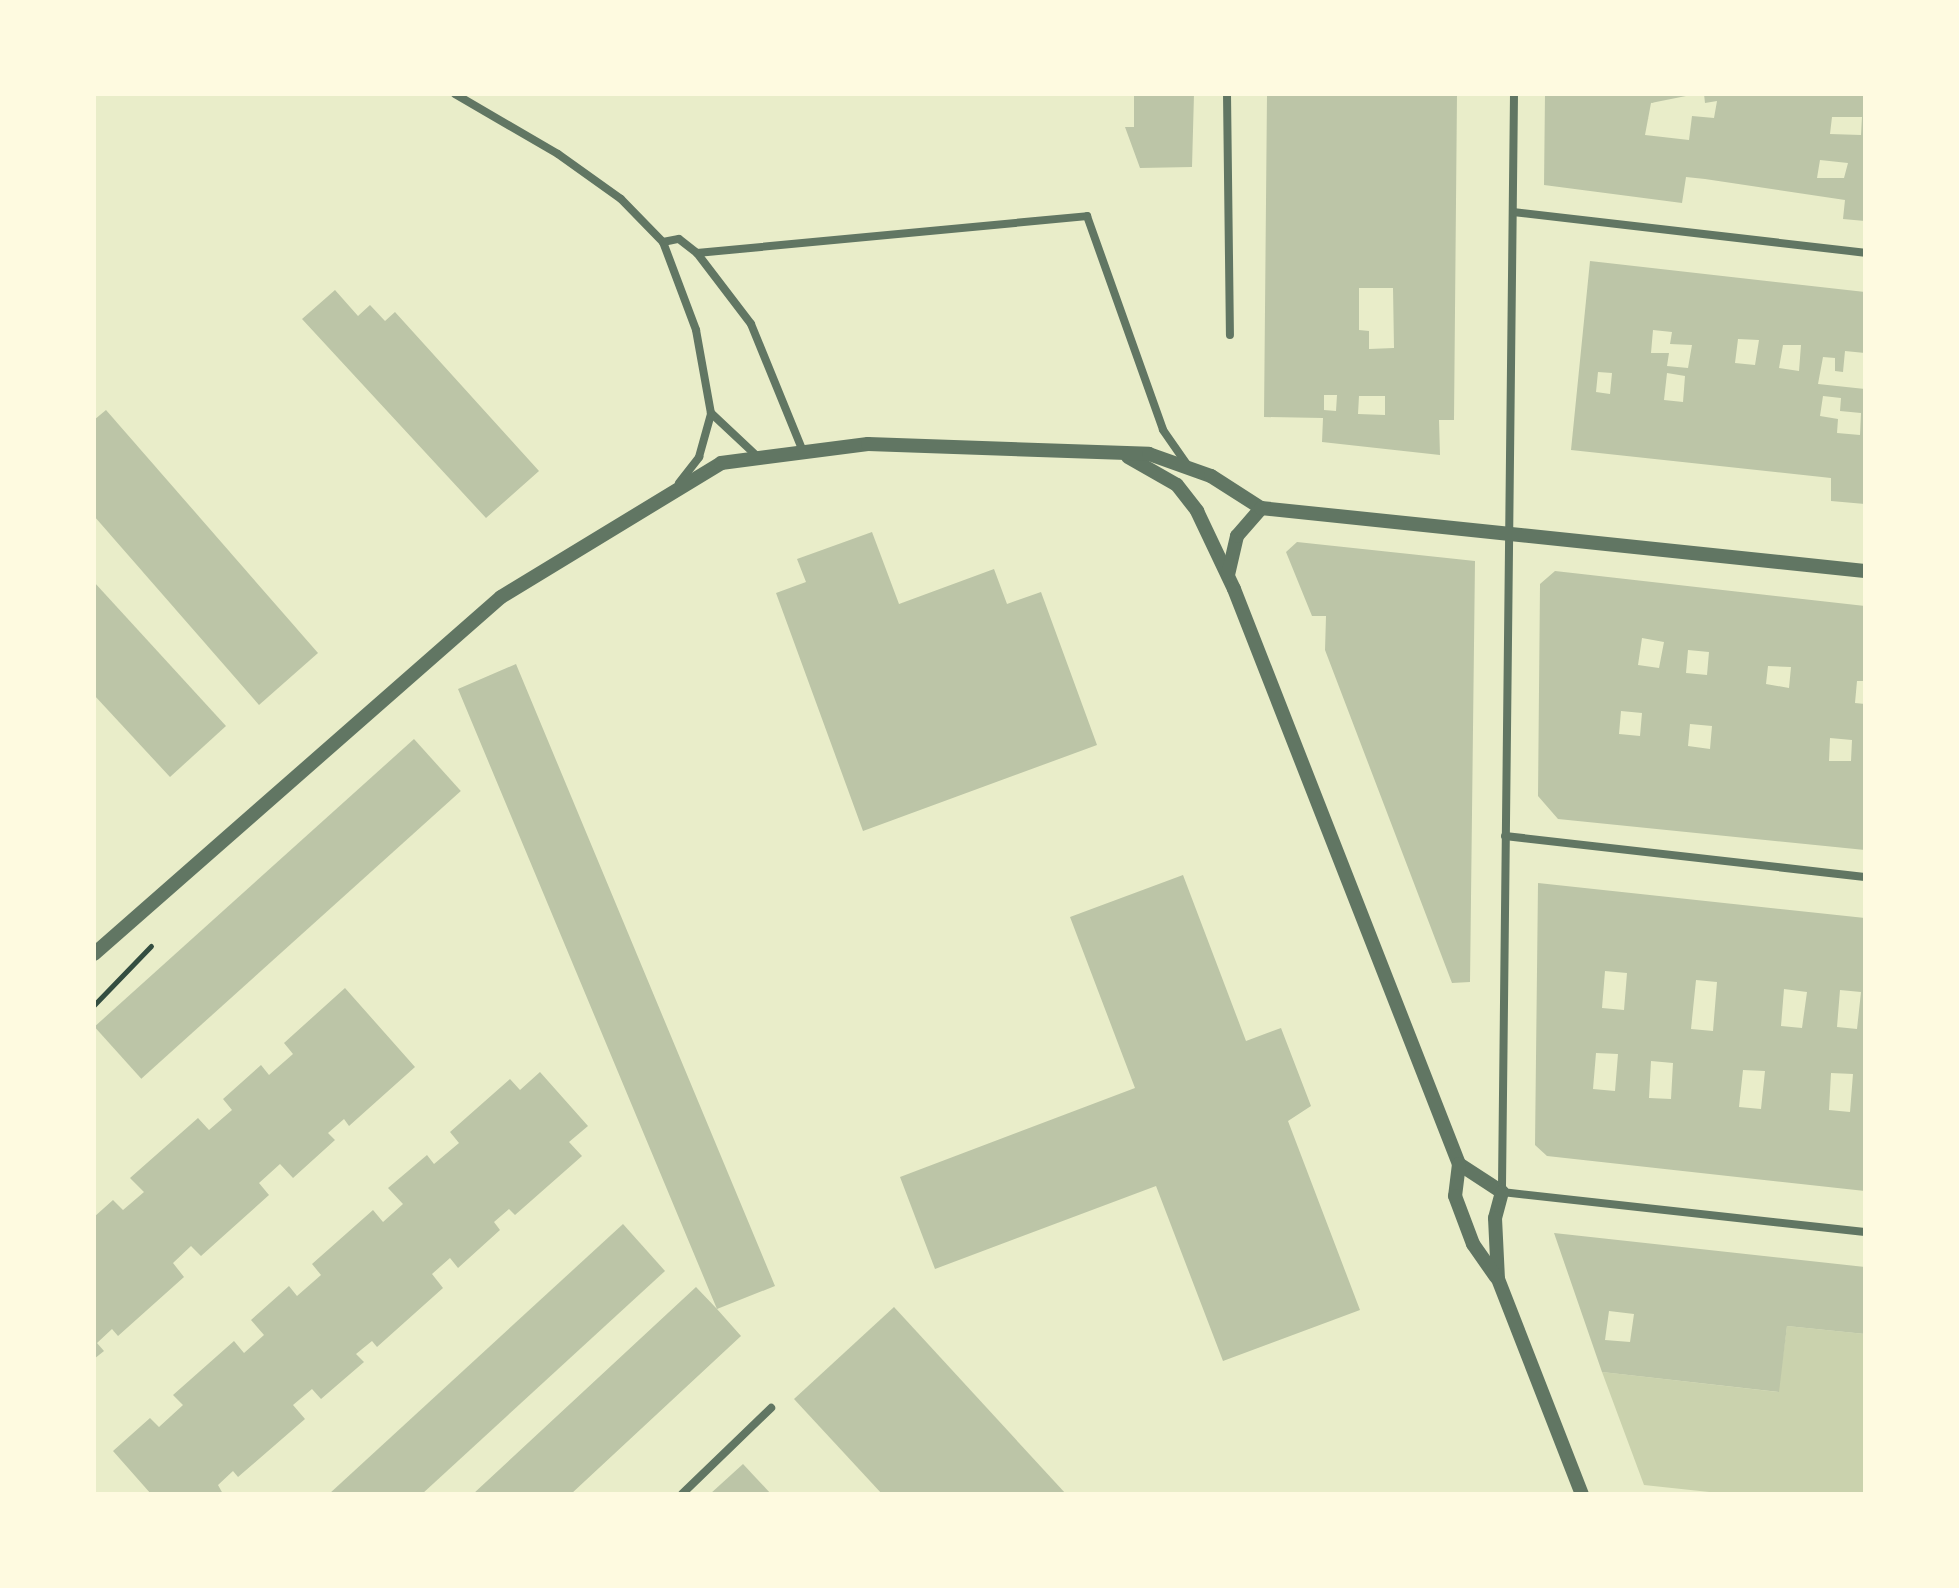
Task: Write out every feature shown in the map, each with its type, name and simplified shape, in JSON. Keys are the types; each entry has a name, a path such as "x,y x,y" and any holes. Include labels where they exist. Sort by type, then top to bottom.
{"street":[{"path":"455,94 558,154 621,199 663,242 696,330 711,413 699,457 678,485"},
{"path":"1227,94 1230,335"},
{"path":"1498,1279 1495,1218 1502,1192 1505,535 1514,94"},
{"path":"1513,212 1865,253"},
{"path":"697,253 1087,216 1163,430 1189,467"},
{"path":"663,242 679,239 697,253 751,324 802,449"},
{"path":"711,413 757,456"},
{"path":"94,954 501,597 678,485 757,456 802,449 952,443 1128,457 1149,454 1189,467 1261,508 1865,571"},
{"path":"1128,457 1177,485 1228,575 1459,1164 1455,1196 1473,1244 1498,1279 1582,1494"},
{"path":"1228,575 1237,536 1261,508"},
{"path":"1505,836 1865,877"},
{"path":"1459,1164 1502,1192 1865,1232"},
{"path":"682,1494 771,1408"}],"green space":[{"path":"1787,1326 1865,1334 1865,1494 1728,1494 1644,1485 1602,1372 1778,1392"}],"building":[{"path":"1134,94 1194,94 1192,167 1140,168 1125,127 1134,127"},
{"path":"1267,94 1457,94 1454,420 1439,420 1440,455 1322,442 1323,418 1264,417","holes":["1359,288 1393,288 1394,348 1369,349 1369,331 1359,330","1324,395 1337,395 1336,411 1324,410","1359,396 1385,396 1385,415 1358,414"]},
{"path":"1545,94 1696,94 1651,103 1645,135 1689,140 1692,116 1714,118 1717,101 1705,103 1704,94 1865,94 1865,221 1843,219 1845,200 1705,179 1686,177 1682,203 1544,185","holes":["1832,117 1862,117 1861,135 1830,134","1820,160 1848,163 1844,178 1817,178"]},
{"path":"1590,261 1865,292 1865,353 1845,351 1843,372 1835,371 1835,358 1823,357 1818,384 1865,389 1865,504 1831,501 1831,478 1571,450","holes":["1653,330 1672,332 1670,344 1692,345 1688,368 1667,366 1669,353 1651,353","1738,339 1759,340 1755,365 1735,363","1783,345 1801,345 1799,371 1779,368","1598,372 1612,373 1610,394 1596,392","1667,373 1685,376 1683,402 1664,400","1823,396 1841,398 1840,411 1861,413 1860,435 1837,433 1838,419 1820,416"]},
{"path":"335,290 358,316 370,305 385,321 395,312 539,471 486,518 302,319"},
{"path":"106,410 318,653 259,705 94,516 94,420"},
{"path":"872,532 899,604 994,569 1007,604 1041,592 1097,745 863,831 776,593 806,582 797,559"},
{"path":"1297,542 1475,561 1470,982 1452,983 1325,650 1326,616 1312,616 1286,552"},
{"path":"1555,571 1865,606 1865,681 1857,681 1855,703 1865,704 1865,850 1558,819 1538,796 1540,584","holes":["1642,638 1664,642 1659,668 1638,665","1688,650 1709,652 1707,675 1686,673","1768,666 1791,667 1789,688 1766,684","1621,711 1642,713 1640,736 1619,734","1690,724 1712,726 1710,749 1688,746","1830,738 1852,740 1851,761 1829,761"]},
{"path":"94,582 226,726 170,777 94,695"},
{"path":"516,664 775,1286 717,1309 458,689"},
{"path":"414,739 461,791 141,1079 94,1027"},
{"path":"1183,875 1246,1041 1281,1028 1311,1106 1288,1121 1360,1310 1223,1361 1156,1186 935,1269 900,1177 1135,1088 1070,917"},
{"path":"1538,883 1865,918 1865,1191 1547,1156 1535,1145","holes":["1605,971 1627,973 1624,1010 1602,1008","1696,980 1717,982 1713,1031 1691,1029","1784,989 1807,992 1802,1028 1781,1026","1840,990 1861,992 1857,1029 1837,1027","1596,1053 1618,1054 1615,1091 1593,1089","1651,1061 1673,1063 1671,1099 1649,1098","1743,1070 1765,1071 1761,1109 1739,1107","1831,1073 1853,1074 1850,1112 1829,1110"]},
{"path":"345,988 415,1067 349,1126 344,1119 328,1133 335,1140 293,1178 280,1164 259,1183 269,1195 201,1256 191,1246 173,1263 184,1277 118,1336 112,1329 97,1343 104,1351 94,1359 94,1217 113,1200 123,1210 144,1192 130,1178 198,1118 209,1130 232,1110 223,1099 261,1065 269,1075 293,1054 284,1043"},
{"path":"540,1072 588,1126 569,1142 582,1156 515,1215 509,1209 494,1222 500,1230 458,1268 450,1258 432,1274 443,1288 377,1347 372,1341 356,1354 364,1362 321,1399 312,1389 293,1405 305,1419 238,1477 233,1471 218,1485 223,1494 151,1494 113,1451 150,1418 159,1427 183,1405 173,1395 234,1341 244,1353 264,1335 251,1320 289,1286 297,1296 321,1275 312,1264 373,1210 383,1222 403,1204 388,1188 427,1155 434,1164 459,1143 450,1132 510,1079 520,1090"},
{"path":"623,1224 665,1271 422,1494 329,1494"},
{"path":"1554,1233 1865,1267 1865,1334 1787,1326 1779,1392 1602,1372","holes":["1609,1311 1634,1314 1630,1342 1605,1340"]},
{"path":"696,1287 741,1336 571,1494 473,1494"},
{"path":"894,1307 1066,1494 882,1494 794,1399"},
{"path":"743,1464 771,1494 710,1494"}]}
